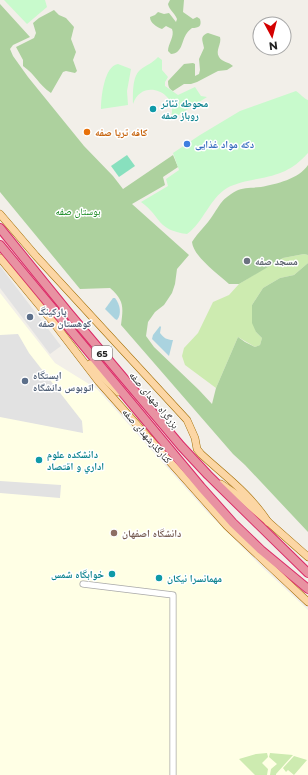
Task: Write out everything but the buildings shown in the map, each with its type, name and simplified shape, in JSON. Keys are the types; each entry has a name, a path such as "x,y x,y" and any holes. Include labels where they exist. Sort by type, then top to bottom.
{"highway":[{"name":"بزرگراه شهدای صفه","path":"0,228 115,369 181,446 208,475 308,573"},
{"name":"بزرگراه شهدای صفه","path":"0,245 233,523 261,550 308,588"}],"main road":[{"path":"0,214 36,256 187,420 201,454 244,491 260,509 268,522"},
{"path":"0,252 38,300 65,338"},
{"name":"کنارگذرشهدای صفه","path":"0,258 99,382 227,526 308,601"},
{"path":"70,344 148,423"},
{"path":"208,475 240,497 308,557"}],"street":[{"path":"83,584 173,595 173,775"}],"shaded area":[{"name":"پارکینگ کوهستان صفه","path":"0,266 61,346 50,354 0,288"},
{"name":"دانشگاه اصفهان","path":"0,293 55,363 97,389 207,512 264,569 308,610 308,775 0,775"},
{"name":"ایستگاه اتوبوس دانشگاه","path":"18,334 29,353 82,421 83,433 0,417 0,335"},
{"path":"0,481 61,485 60,498 0,493"}],"green space":[{"path":"4,0 45,0 47,7 27,24"},
{"path":"170,0 184,0 183,12 193,19 197,17 200,19 201,23 198,27 192,28 188,32 180,49 171,54 168,51 173,34 172,29 166,26 162,29 152,23 150,19 150,17 158,12 164,14 169,13 176,22 177,19 168,4"},
{"name":"بوستان صفه","path":"0,4 30,37 13,45 10,49 13,56 28,77 84,146 113,176 123,189 173,155 178,167 163,177 165,185 132,204 189,255 177,269 172,293 164,305 155,312 148,322 146,336 154,347 212,404 216,388 238,337 255,347 260,345 262,338 256,332 252,323 252,305 263,288 280,278 294,275 308,263 308,532 233,454 121,325 122,305 115,293 110,288 80,289 0,192"},
{"path":"54,10 59,15 66,18 74,27 71,39 76,52 73,60 77,71 75,73 66,71 63,72 51,93 23,66 23,60 16,47 34,38 36,33 33,23"},
{"path":"208,33 220,37 218,52 219,57 233,66 227,70 218,71 197,82 184,84 173,91 169,87 168,81 184,64 195,64 195,76 199,74 199,59 204,48 202,41 203,36"},
{"path":"158,57 162,60 162,70 168,77 165,82 165,86 178,95 195,87 201,96 207,97 169,121 172,113 171,104 163,93 156,90 143,92 137,96 133,104 134,86 137,73"},
{"path":"118,64 131,69 127,91 128,105 101,109 106,76 113,66"},
{"path":"296,91 308,100 308,153 297,164 285,171 242,182 227,188 216,198 198,223 187,234 177,232 164,226 141,202 168,186 166,179 179,170 173,153 240,111"},
{"path":"127,155 135,166 119,177 111,166"},
{"path":"308,165 308,255 304,254 283,258 239,284 229,284 201,259 193,247 192,242 194,238 211,219 222,202 231,194 242,189 261,187 287,180 299,174"},
{"path":"304,254 308,255 308,263 294,275 280,278 263,288 252,305 256,332 262,338 260,345 255,347 238,337 216,388 185,365 182,356 184,348 198,333 213,302 229,295 239,284 273,263 283,258"},
{"path":"267,753 268,757 262,763 268,769 267,775 255,775 239,759 256,754"},
{"path":"270,753 293,755 276,775 270,775 271,769 277,764 269,757"},
{"path":"294,756 307,760 294,775 288,770 286,772 283,768"}],"water":[{"path":"113,298 117,300 120,309 120,315 117,320 105,309"},
{"path":"160,326 161,335 167,339 173,340 169,356 152,339 153,335"}],"place":[{"name":"محوطه تئاتر روباز صفه","path":"153,109"},
{"name":"کافه تریا صفه","path":"87,132"},
{"name":"دکه مواد غذایی","path":"187,144"},
{"name":"مسجد صفه","path":"247,261"},
{"name":"پارکینگ کوهستان صفه","path":"30,317"},
{"name":"ایستگاه اتوبوس دانشگاه","path":"25,381"},
{"name":"دانشکده علوم اداري و اقتصاد","path":"39,460"},
{"name":"دانشگاه اصفهان","path":"114,533"},
{"name":"خوابگاه شمس","path":"112,574"},
{"name":"مهمانسرا نیکان","path":"159,578"}]}
